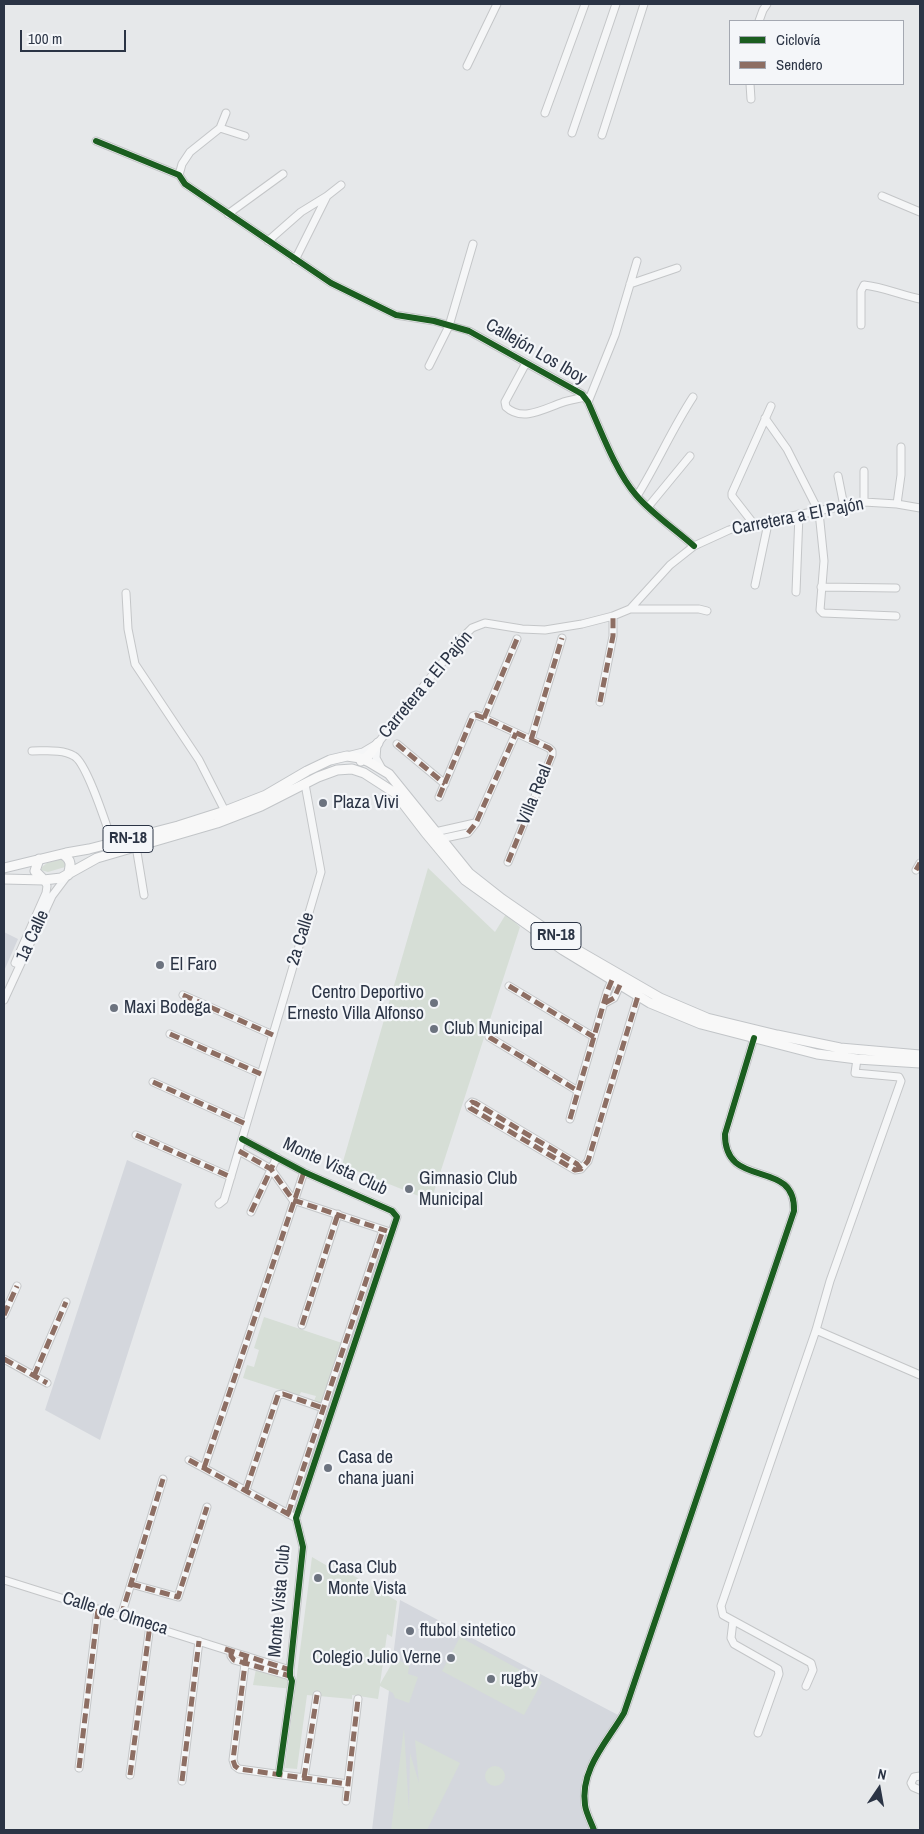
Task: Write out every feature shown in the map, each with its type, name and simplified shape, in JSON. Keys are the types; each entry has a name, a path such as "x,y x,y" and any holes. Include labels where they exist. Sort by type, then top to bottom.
{"main road":[{"path":"318,778 324,770 333,766 356,763 364,759 377,744"},
{"name":"RN-18","path":"4,879 55,880 98,858 217,823 261,806 299,784 319,765 347,756 364,759 382,769 400,787 468,873 570,946 660,998 707,1018 777,1036 840,1048 920,1055"},
{"name":"RN-18","path":"4,868 113,844 225,811 337,770 352,769 364,773 395,793 465,880 616,986 667,1011 701,1024 817,1054 920,1063"},
{"path":"62,854 67,857 70,863 68,875"},
{"path":"39,859 35,870 44,880"}],"street":[{"path":"466,66 497,4"},
{"path":"546,113 585,4"},
{"path":"572,133 616,4"},
{"path":"602,135 644,4"},
{"path":"759,20 767,4"},
{"path":"750,85 751,99"},
{"path":"179,175 182,164 190,152 220,128 226,113"},
{"path":"220,128 245,136"},
{"name":"Callejón Los Iboy","path":"96,140 179,175 185,184 330,283 396,315 434,321 469,331 582,394 626,481 637,496 694,546"},
{"path":"228,214 284,174"},
{"path":"268,241 301,212 341,185"},
{"path":"295,260 327,196"},
{"path":"882,196 920,212"},
{"path":"429,366 449,326 473,244"},
{"path":"526,363 505,402 506,407 511,411 527,414 546,410 563,402 586,400 615,335 637,261"},
{"path":"630,284 677,268"},
{"path":"860,325 861,291 864,285 877,286 920,299"},
{"path":"637,496 675,425 693,397"},
{"path":"753,523 732,496 732,493 771,406"},
{"path":"765,418 787,449 819,512 824,561 820,610 823,612 896,616"},
{"path":"897,504 901,475 901,447"},
{"path":"648,507 690,456"},
{"path":"864,471 864,502"},
{"path":"838,476 844,506"},
{"name":"Carretera a El Pajón","path":"347,756 363,752 377,744 462,638 475,626 488,623 522,629 545,630 582,624 613,616 630,609 670,564 694,546 729,530 753,523 864,502 897,504 920,508"},
{"path":"796,592 799,514"},
{"path":"756,585 769,519"},
{"path":"821,587 896,588"},
{"path":"126,593 128,629 134,664 199,760 225,811"},
{"path":"630,609 699,609 707,611"},
{"path":"600,702 614,636 613,616"},
{"name":"Villa Real","path":"531,740 562,638"},
{"path":"439,797 473,716 476,715 484,718 518,639"},
{"name":"Villa Real","path":"484,718 552,751 508,862"},
{"path":"437,836 468,833 476,823 516,733"},
{"name":"Carretera a El Pajón","path":"377,744 376,758 382,769"},
{"path":"397,744 445,784"},
{"path":"32,751 72,754 79,760 95,795 113,844"},
{"name":"2a Calle","path":"219,1204 224,1200 242,1139 258,1073 273,1035 321,872 299,784"},
{"path":"136,846 144,895"},
{"name":"1a Calle","path":"4,1000 52,896 68,875"},
{"name":"1a Calle","path":"14,963 46,893 47,886 44,880"},
{"path":"509,986 594,1036"},
{"path":"570,1119 607,992 616,986"},
{"path":"605,1003 614,998 616,986"},
{"path":"183,996 273,1035"},
{"path":"507,1126 475,1103 470,1103 470,1108 577,1164 581,1169 588,1161 638,996"},
{"path":"170,1034 258,1073"},
{"path":"490,1038 578,1092"},
{"path":"594,1830 585,1805 585,1789 588,1775 595,1758 624,1714 794,1211 794,1203 790,1192 783,1184 773,1178 739,1166 729,1155 725,1146 724,1134 754,1038"},
{"path":"806,1686 813,1670 811,1662 732,1621 723,1615 721,1606 816,1330 830,1281 902,1081 898,1077 855,1073 857,1059"},
{"path":"153,1082 246,1124"},
{"path":"136,1135 231,1177"},
{"name":"Monte Vista Club","path":"242,1139 304,1172 394,1212 397,1218 296,1518 303,1547 290,1673 292,1681 279,1774"},
{"name":"Monte Vista Club","path":"238,1150 271,1169 293,1200"},
{"name":"Monte Vista Club","path":"252,1212 277,1157"},
{"name":"Monte Vista Club","path":"204,1468 304,1172"},
{"path":"293,1200 392,1233"},
{"path":"302,1325 338,1214"},
{"path":"288,1514 383,1230"},
{"path":"4,1315 17,1286"},
{"path":"34,1376 66,1302"},
{"path":"816,1330 920,1375"},
{"path":"345,1345 354,1348"},
{"path":"4,1359 47,1383"},
{"path":"246,1490 278,1395 283,1394 323,1408"},
{"path":"189,1460 296,1518"},
{"path":"121,1616 163,1479"},
{"path":"131,1584 178,1597 207,1507"},
{"name":"Calle de Olmeca","path":"4,1580 228,1650"},
{"path":"78,1768 98,1609"},
{"path":"732,1621 731,1638 734,1644 778,1670 779,1674 758,1733"},
{"path":"130,1775 150,1625"},
{"path":"182,1781 199,1641"},
{"name":"Monte Vista Club","path":"228,1650 246,1660 290,1673"},
{"name":"Monte Vista Club","path":"246,1660 234,1764 239,1769 348,1784"},
{"path":"304,1778 317,1695"},
{"path":"346,1800 358,1699"},
{"path":"920,1776 914,1777 911,1783 913,1787 920,1790"}],"shaded area":[{"path":"61,859 67,864 65,867 48,872 41,870 47,863"},
{"name":"Club Municipal","path":"428,868 495,932 506,914 520,927 431,1201 342,1165"},
{"path":"4,932 18,939 4,971"},
{"path":"127,1160 182,1184 100,1440 45,1410"},
{"path":"264,1317 345,1344 325,1404 314,1401 316,1396 301,1392 299,1396 243,1378 247,1365 254,1367 259,1350 254,1348"},
{"path":"312,1557 336,1571 332,1563 397,1601 392,1637 387,1634 380,1684 395,1658 409,1666 408,1674 418,1677 409,1703 395,1698 393,1693 380,1686 378,1699 352,1695 352,1699 307,1695 297,1769 285,1768"},
{"name":"Colegio Julio Verne","path":"400,1600 618,1715 584,1771 581,1786 581,1803 592,1830 372,1830"},
{"path":"460,1637 542,1682 524,1715 442,1671"},
{"path":"256,1669 294,1681 293,1689 253,1685"},
{"path":"404,1728 409,1811 410,1753 419,1783 415,1740 460,1763 427,1830 391,1830"},
{"path":"495,1766 502,1769 505,1776 502,1783 495,1786 488,1783 485,1776 488,1769"}],"marked path":[{"path":"600,702 613,636 613,616"},
{"path":"531,740 562,638"},
{"path":"484,718 517,639"},
{"path":"439,797 473,716 476,715 484,718 549,748 552,751 552,755 508,862"},
{"path":"468,833 476,823 516,733"},
{"path":"397,744 445,784"},
{"path":"916,870 920,863"},
{"path":"570,1119 612,980"},
{"path":"605,1003 614,998 620,985"},
{"path":"509,986 594,1037"},
{"path":"183,995 273,1035"},
{"path":"581,1169 577,1164 475,1103 472,1102 469,1105 470,1108 575,1170 581,1169 588,1161 638,996"},
{"path":"170,1034 261,1074"},
{"path":"489,1037 578,1091"},
{"path":"153,1082 246,1124"},
{"path":"136,1135 231,1177"},
{"path":"239,1151 271,1169 293,1200 387,1231"},
{"path":"251,1212 273,1165"},
{"path":"204,1468 304,1172"},
{"path":"302,1325 338,1214"},
{"path":"288,1514 383,1230"},
{"path":"4,1315 17,1286"},
{"path":"34,1376 66,1302"},
{"path":"4,1359 47,1383"},
{"path":"246,1490 278,1395 283,1394 323,1408"},
{"path":"189,1460 292,1516"},
{"path":"121,1616 163,1479"},
{"path":"131,1584 178,1597 207,1507"},
{"path":"79,1768 98,1609"},
{"path":"130,1775 150,1625"},
{"path":"182,1781 199,1641"},
{"path":"225,1649 290,1670"},
{"path":"231,1652 234,1660 290,1676"},
{"path":"246,1656 233,1760 235,1766 239,1769 348,1784"},
{"path":"304,1778 317,1695"},
{"path":"346,1801 358,1699"}],"cycle path":[{"path":"96,141 179,175 185,184 331,283 396,315 434,321 469,331 582,394 588,402 609,451 629,486 649,508 694,546"},
{"path":"594,1830 585,1805 587,1780 596,1756 624,1713 794,1211 792,1195 784,1184 747,1169 736,1162 728,1151 725,1134 754,1038"},
{"path":"242,1139 304,1172 392,1211 397,1217 296,1518 303,1547 290,1670 292,1681 279,1774"}],"place":[{"name":"Plaza Vivi","path":"323,803"},
{"name":"El Faro","path":"160,965"},
{"name":"Centro Deportivo Ernesto Villa Alfonso","path":"434,1003"},
{"name":"Maxi Bodega","path":"114,1008"},
{"name":"Club Municipal","path":"434,1029"},
{"name":"Gimnasio Club Municipal","path":"409,1189"},
{"name":"Casa de chana juani","path":"328,1468"},
{"name":"Casa Club Monte Vista","path":"318,1578"},
{"name":"ftubol sintetico","path":"410,1631"},
{"name":"Colegio Julio Verne","path":"451,1658"},
{"name":"rugby","path":"491,1679"}]}
